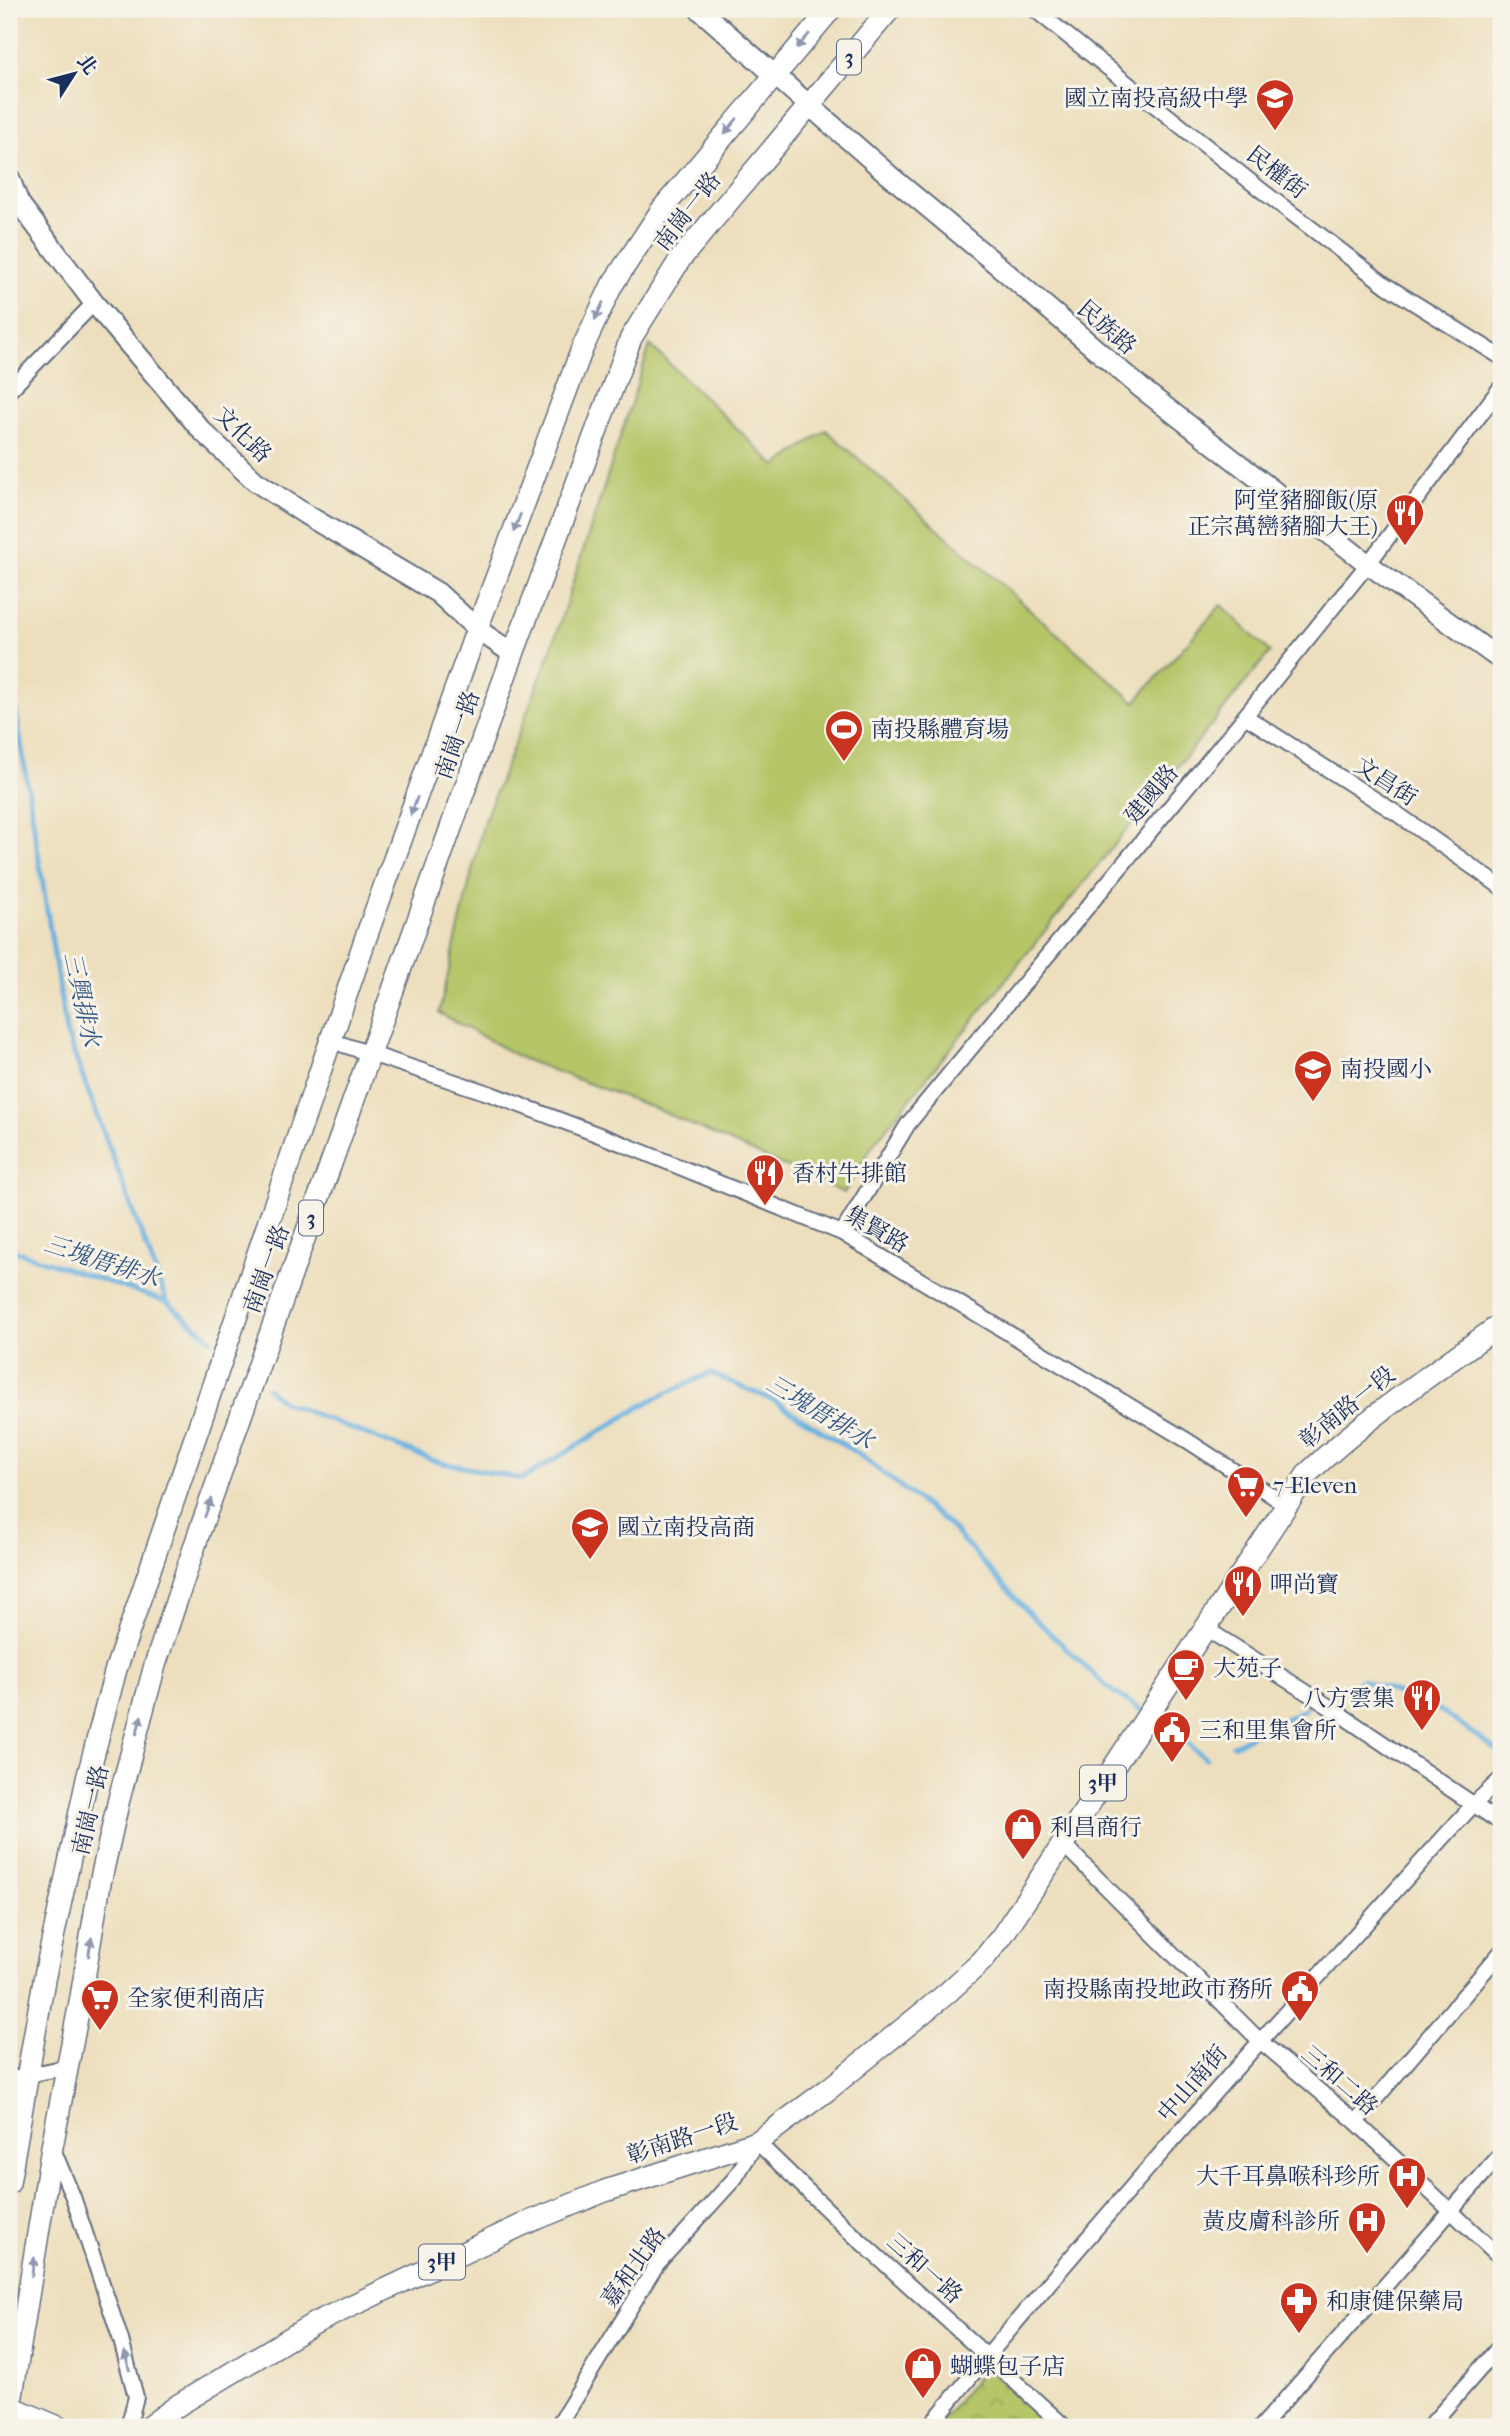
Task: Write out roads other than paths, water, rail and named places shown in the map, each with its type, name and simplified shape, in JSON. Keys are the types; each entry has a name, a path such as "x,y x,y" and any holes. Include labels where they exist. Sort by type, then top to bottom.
{"main road":[{"name":"民族路","path":"699,9 1140,388 1368,564 1501,660"},
{"name":"3","path":"775,74 831,9"},
{"name":"3","path":"808,105 890,9"},
{"name":"南崗一路","path":"9,2183 18,2077 44,1980 87,1779 116,1669 318,1082 329,1040 477,629 582,349 612,285 663,208 775,74"},
{"name":"南崗一路","path":"10,2409 52,2147 118,1799 155,1665 199,1533 372,1055 513,654 631,338 681,258 808,105"},
{"name":"文化路","path":"9,177 19,204 94,303 201,430 255,481 438,593 477,629 513,654"},
{"name":"彰南路一段","path":"148,2427 180,2404 315,2323 487,2241 605,2191 757,2142 870,2056 982,1961 1144,1722 1285,1504 1308,1474 1333,1449 1384,1407 1501,1324"},
{"path":"10,2409 58,2427"}],"street":[{"name":"民權街","path":"1034,9 1261,190 1387,286 1501,357"},
{"path":"9,391 94,303"},
{"name":"建國路","path":"842,1233 908,1124 1368,564 1501,387"},
{"name":"文昌街","path":"1245,716 1388,808 1501,887"},
{"name":"集賢路","path":"329,1040 491,1094 611,1139 842,1233 1188,1441 1285,1504"},
{"path":"1205,1628 1328,1706 1501,1823"},
{"name":"中山南街","path":"929,2427 1259,2040 1473,1805 1501,1780"},
{"name":"三和二路","path":"1063,1844 1259,2040 1356,2122 1501,2258"},
{"path":"1356,2122 1501,1952"},
{"path":"18,2077 67,2067"},
{"name":"三和一路","path":"757,2142 848,2230 1065,2427"},
{"name":"嘉和北路","path":"557,2427 657,2264 736,2178 757,2142"},
{"path":"52,2147 76,2205 121,2340 136,2398 128,2427"},
{"path":"1261,2427 1501,2154"},
{"path":"1429,2427 1501,2345"}],"waterway":[{"name":"三興排水","path":"9,691 14,699 66,1032 167,1302"},
{"name":"三塊厝排水","path":"9,1249 167,1302 212,1340"},
{"name":"三塊厝排水","path":"267,1388 283,1402 438,1462 522,1479 650,1401 710,1373 775,1401 861,1456 946,1522 1030,1614 1108,1688 1143,1711"},
{"name":"三塊厝排水","path":"1334,1694 1362,1680 1436,1708 1501,1753"},
{"name":"三塊厝排水","path":"1233,1745 1307,1708"},
{"name":"三塊厝排水","path":"1152,1716 1206,1759"}],"place":[{"name":"國立南投高級中學","path":"1275,132"},
{"name":"阿堂豬腳飯(原 正宗萬巒豬腳大王)","path":"1405,547"},
{"name":"南投縣體育場","path":"844,763"},
{"name":"南投國小","path":"1313,1103"},
{"name":"香村牛排館","path":"765,1207"},
{"name":"7-Eleven","path":"1246,1519"},
{"name":"國立南投高商","path":"590,1561"},
{"name":"呷尚寶","path":"1243,1618"},
{"name":"大苑子","path":"1186,1702"},
{"name":"八方雲集","path":"1422,1732"},
{"name":"三和里集會所","path":"1172,1764"},
{"name":"利昌商行","path":"1023,1861"},
{"name":"南投縣南投地政市務所","path":"1300,2023"},
{"name":"全家便利商店","path":"100,2032"},
{"name":"大千耳鼻喉科珍所","path":"1407,2210"},
{"name":"黃皮膚科診所","path":"1367,2255"},
{"name":"和康健保藥局","path":"1299,2335"},
{"name":"蝴蝶包子店","path":"923,2400"}]}
